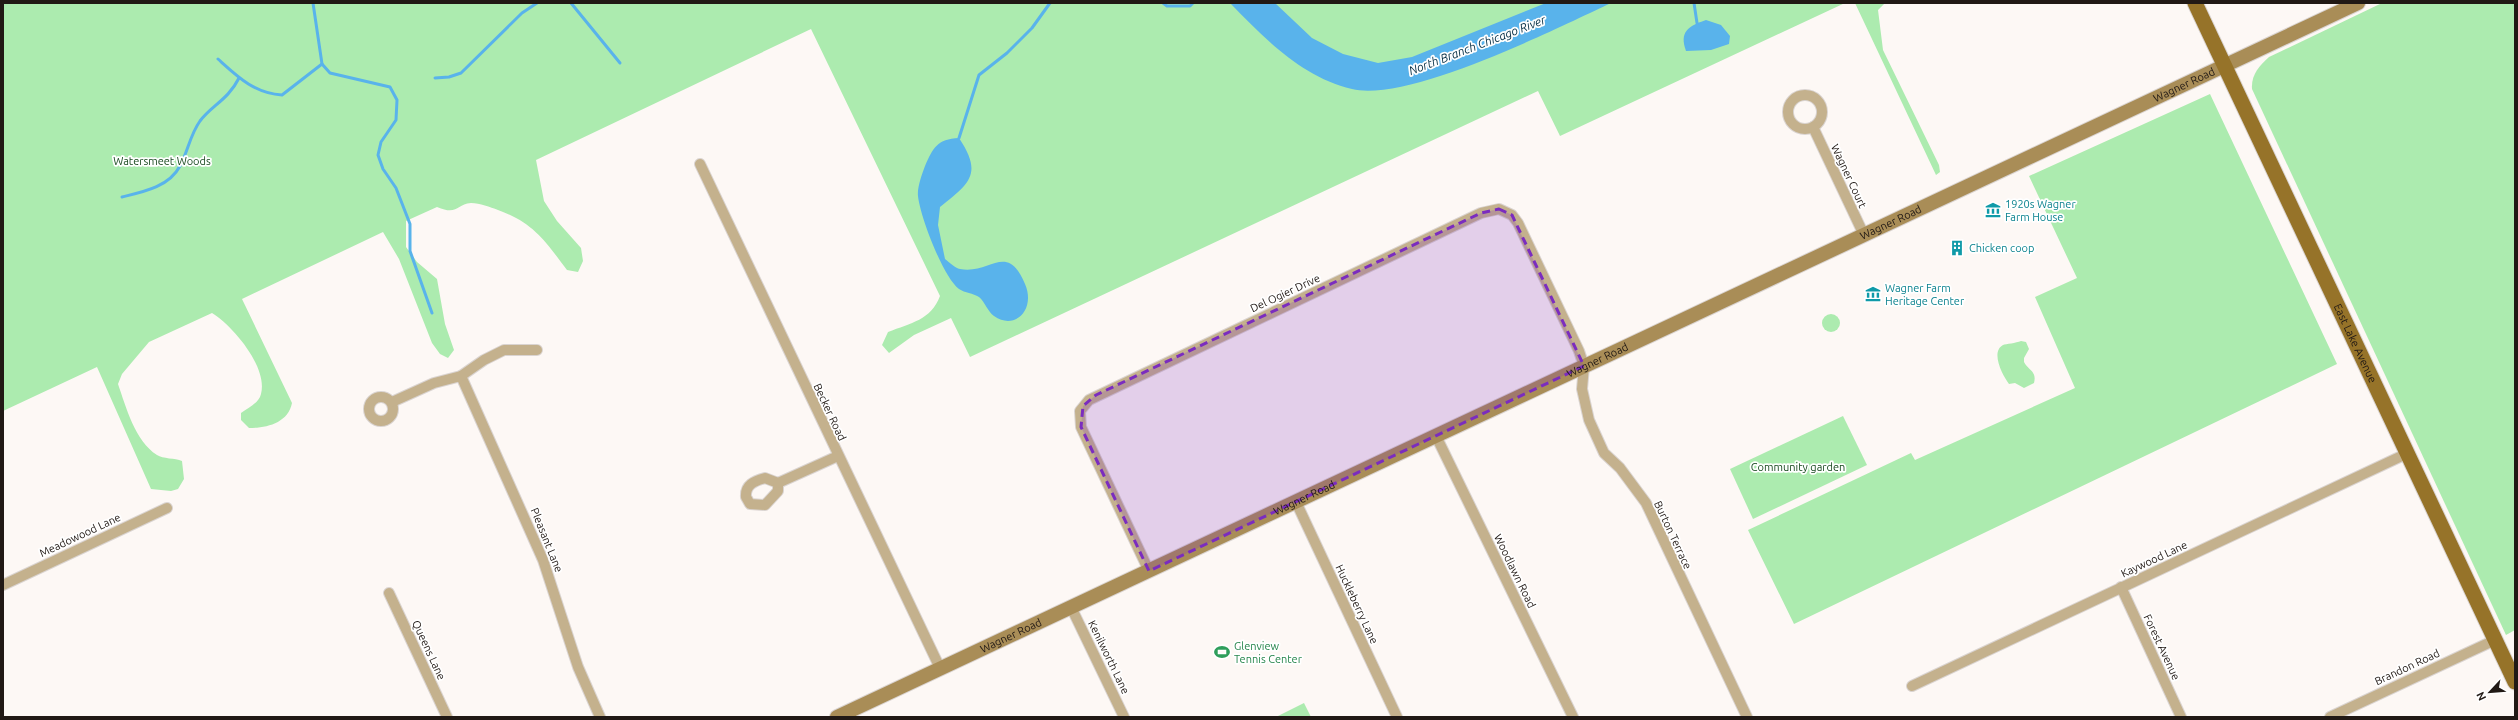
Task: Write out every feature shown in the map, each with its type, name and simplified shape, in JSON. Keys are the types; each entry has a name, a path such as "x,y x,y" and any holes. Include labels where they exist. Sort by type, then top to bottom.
{"main road":[{"name":"East Lake Avenue","path":"2195,3 2406,454 2515,682"}],"street":[{"name":"Wagner Road","path":"837,717 2358,3"},
{"name":"Wagner Court","path":"1813,127 1864,235"},
{"name":"Becker Road","path":"700,164 940,668"},
{"name":"Del Ogier Drive","path":"1149,571 1081,427 1080,412 1083,406 1096,395 1467,220 1499,209 1512,215 1522,230 1584,366"},
{"path":"392,402 434,382 461,376 484,360 504,350 537,350"},
{"name":"Burton Terrace","path":"1584,366 1582,389 1589,420 1604,453 1620,468 1646,503 1747,717"},
{"name":"Pleasant Lane","path":"461,376 543,560 576,660 600,717"},
{"name":"Woodlawn Road","path":"1436,436 1573,717"},
{"name":"Kaywood Lane","path":"1912,686 2406,454"},
{"path":"778,483 838,456"},
{"name":"Huckleberry Lane","path":"1296,502 1397,717"},
{"name":"Meadowood Lane","path":"3,585 167,508"},
{"name":"Forest Avenue","path":"2121,588 2181,717"},
{"name":"Queens Lane","path":"389,593 448,717"},
{"name":"Kenilworth Lane","path":"1071,607 1124,717"},
{"name":"Brandon Road","path":"2330,717 2494,640"}],"highlighted area":[{"path":"1499,209 1512,215 1584,366 1149,571 1081,427 1083,406 1096,395 1481,213"}],"green space":[{"name":"Watersmeet Woods","path":"3,3 1845,3 1560,136 1538,91 970,357 951,318 914,335 889,353 882,345 888,332 926,316 936,304 940,296 811,29 536,160 544,201 557,221 581,248 583,261 578,272 567,270 552,250 530,227 510,215 485,205 471,203 453,210 437,207 406,221 406,247 417,262 437,279 445,324 454,350 448,358 440,354 432,343 399,259 383,232 242,299 292,403 290,410 286,415 276,423 263,427 249,428 241,420 241,413 253,405 260,397 262,383 254,360 247,348 230,327 212,313 149,342 122,374 118,384 132,423 149,449 157,455 182,461 184,479 178,489 171,491 151,489 97,367 3,411"},
{"path":"1855,3 1885,3 1878,10 1883,50 1939,165 1940,172 1936,175"},
{"path":"2382,3 2515,3 2515,630 2506,635 2252,89 2256,71 2269,57"},
{"path":"2210,94 2337,364 1794,624 1748,530 1911,453 1915,460 2075,388 2035,297 2077,278 2029,176"},
{"path":"1831,314 1837,317 1840,323 1837,329 1831,332 1825,329 1822,323 1825,317"},
{"path":"2021,341 2026,342 2029,349 2024,358 2024,362 2033,373 2035,379 2034,383 2024,388 2015,383 2009,384 2001,370 1998,358 1999,348 2003,345"},
{"name":"Community garden","path":"1843,416 1867,465 1753,519 1730,469"},
{"path":"1304,703 1311,717 1276,717"}],"water":[{"name":"North Branch Chicago River","path":"1230,3 1275,3 1312,38 1343,54 1378,63 1412,57 1546,3 1611,3 1482,61 1444,75 1408,85 1377,90 1352,89 1317,76 1285,55"},
{"path":"1706,20 1721,25 1730,36 1729,44 1711,50 1686,51 1684,44 1685,34 1690,27"},
{"path":"959,138 966,150 971,169 970,177 966,184 940,207 938,225 945,259 960,269 971,270 997,263 1004,262 1011,264 1018,271 1028,293 1026,309 1022,315 1016,319 1009,321 1002,320 994,316 979,297 959,289 946,272 933,246 923,217 918,193 925,166 933,149 946,140"}],"waterway":[{"path":"313,3 322,64 330,73 390,87 397,100 396,120 381,142 378,155 383,169 396,188 410,224 410,251 432,313"},
{"path":"435,78 449,77 461,73 522,13 537,3"},
{"path":"571,3 620,63"},
{"path":"959,138 979,75 1007,53 1032,28 1050,3"},
{"path":"1163,3 1167,6 1190,6 1193,3"},
{"path":"1694,3 1697,23"},
{"path":"218,59 247,83 263,91 282,95 322,64"},
{"path":"122,197 155,188 175,173 183,160 200,121 230,92 239,78"}],"place":[{"name":"1920s Wagner Farm House","path":"1993,210"},
{"name":"Chicken coop","path":"1957,248"},
{"name":"Wagner Farm Heritage Center","path":"1873,294"},
{"name":"Glenview Tennis Center","path":"1222,652"}]}
